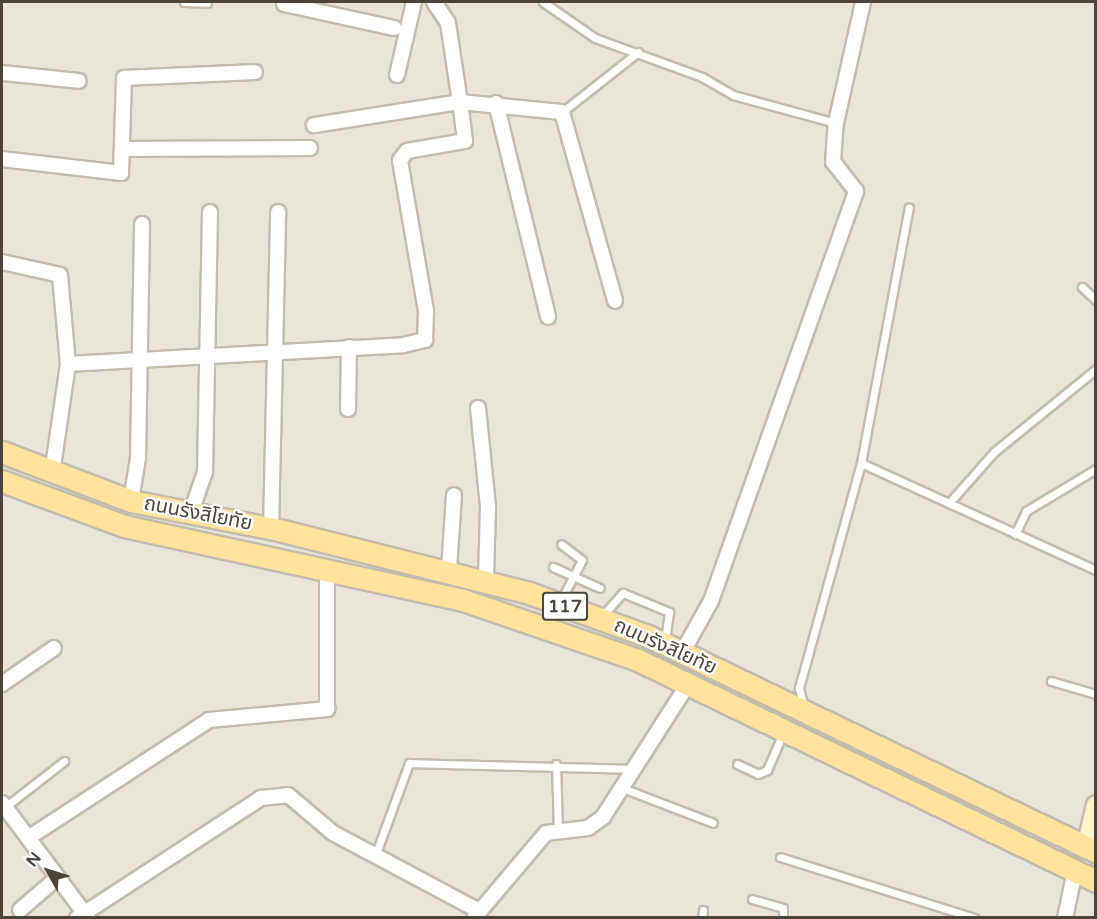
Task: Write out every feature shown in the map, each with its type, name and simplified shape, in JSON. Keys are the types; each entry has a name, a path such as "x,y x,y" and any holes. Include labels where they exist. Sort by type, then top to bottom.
{"main road":[{"name":"ถนนรังสิโยทัย","path":"2,452 52,474 131,501 275,530 449,570 486,579 559,604 673,649 805,710 1091,850"},
{"name":"ถนนรังสิโยทัย","path":"2,481 124,526 274,556 521,617 688,684 1095,881"},
{"path":"274,556 275,530"}],"street":[{"path":"397,75 414,2"},
{"path":"68,364 274,348 403,345 427,337 400,160 407,152 465,141 448,23 434,2"},
{"path":"673,649 711,601 856,191 834,165 836,123 863,2"},
{"path":"284,4 319,6 394,27"},
{"path":"2,159 121,173 124,78 255,72"},
{"path":"2,73 79,81"},
{"path":"314,125 460,102 562,112 615,301"},
{"path":"496,104 548,317"},
{"path":"122,149 310,148"},
{"path":"190,514 205,472 210,212"},
{"path":"275,530 274,348 278,212"},
{"path":"131,501 138,458 137,359 142,224"},
{"path":"2,262 60,274 68,364 52,474"},
{"path":"348,347 348,409"},
{"path":"478,408 488,507 486,579"},
{"path":"449,570 454,495"},
{"path":"28,838 209,720 327,709 327,569"},
{"path":"2,684 54,648"},
{"path":"3,805 83,916 261,798 288,795 333,833 476,914 530,847 558,830 588,828 625,789 688,684"},
{"path":"1091,850 1095,805"},
{"path":"1065,918 1075,871"},
{"path":"20,910 57,878"}],"lane":[{"path":"184,2 207,3"},
{"path":"543,2 595,38 638,52 733,95 836,123"},
{"path":"562,112 638,52"},
{"path":"805,710 799,688 861,463 909,207"},
{"path":"1082,287 1095,300"},
{"path":"949,503 994,452 1095,369"},
{"path":"861,463 1095,570"},
{"path":"1015,534 1026,511 1095,469"},
{"path":"559,604 582,560 561,544"},
{"path":"553,567 600,588"},
{"path":"600,619 623,593 660,608 669,612 673,649"},
{"path":"1051,681 1095,694"},
{"path":"737,764 758,774 767,771 784,731"},
{"path":"3,805 64,761"},
{"path":"375,856 409,763 556,764 636,769"},
{"path":"556,764 558,830"},
{"path":"625,789 713,823"},
{"path":"780,857 960,916 975,918"},
{"path":"752,899 783,908 783,918"}],"shaded area":[{"path":"2,2 1095,2 1095,917 2,917"}]}
